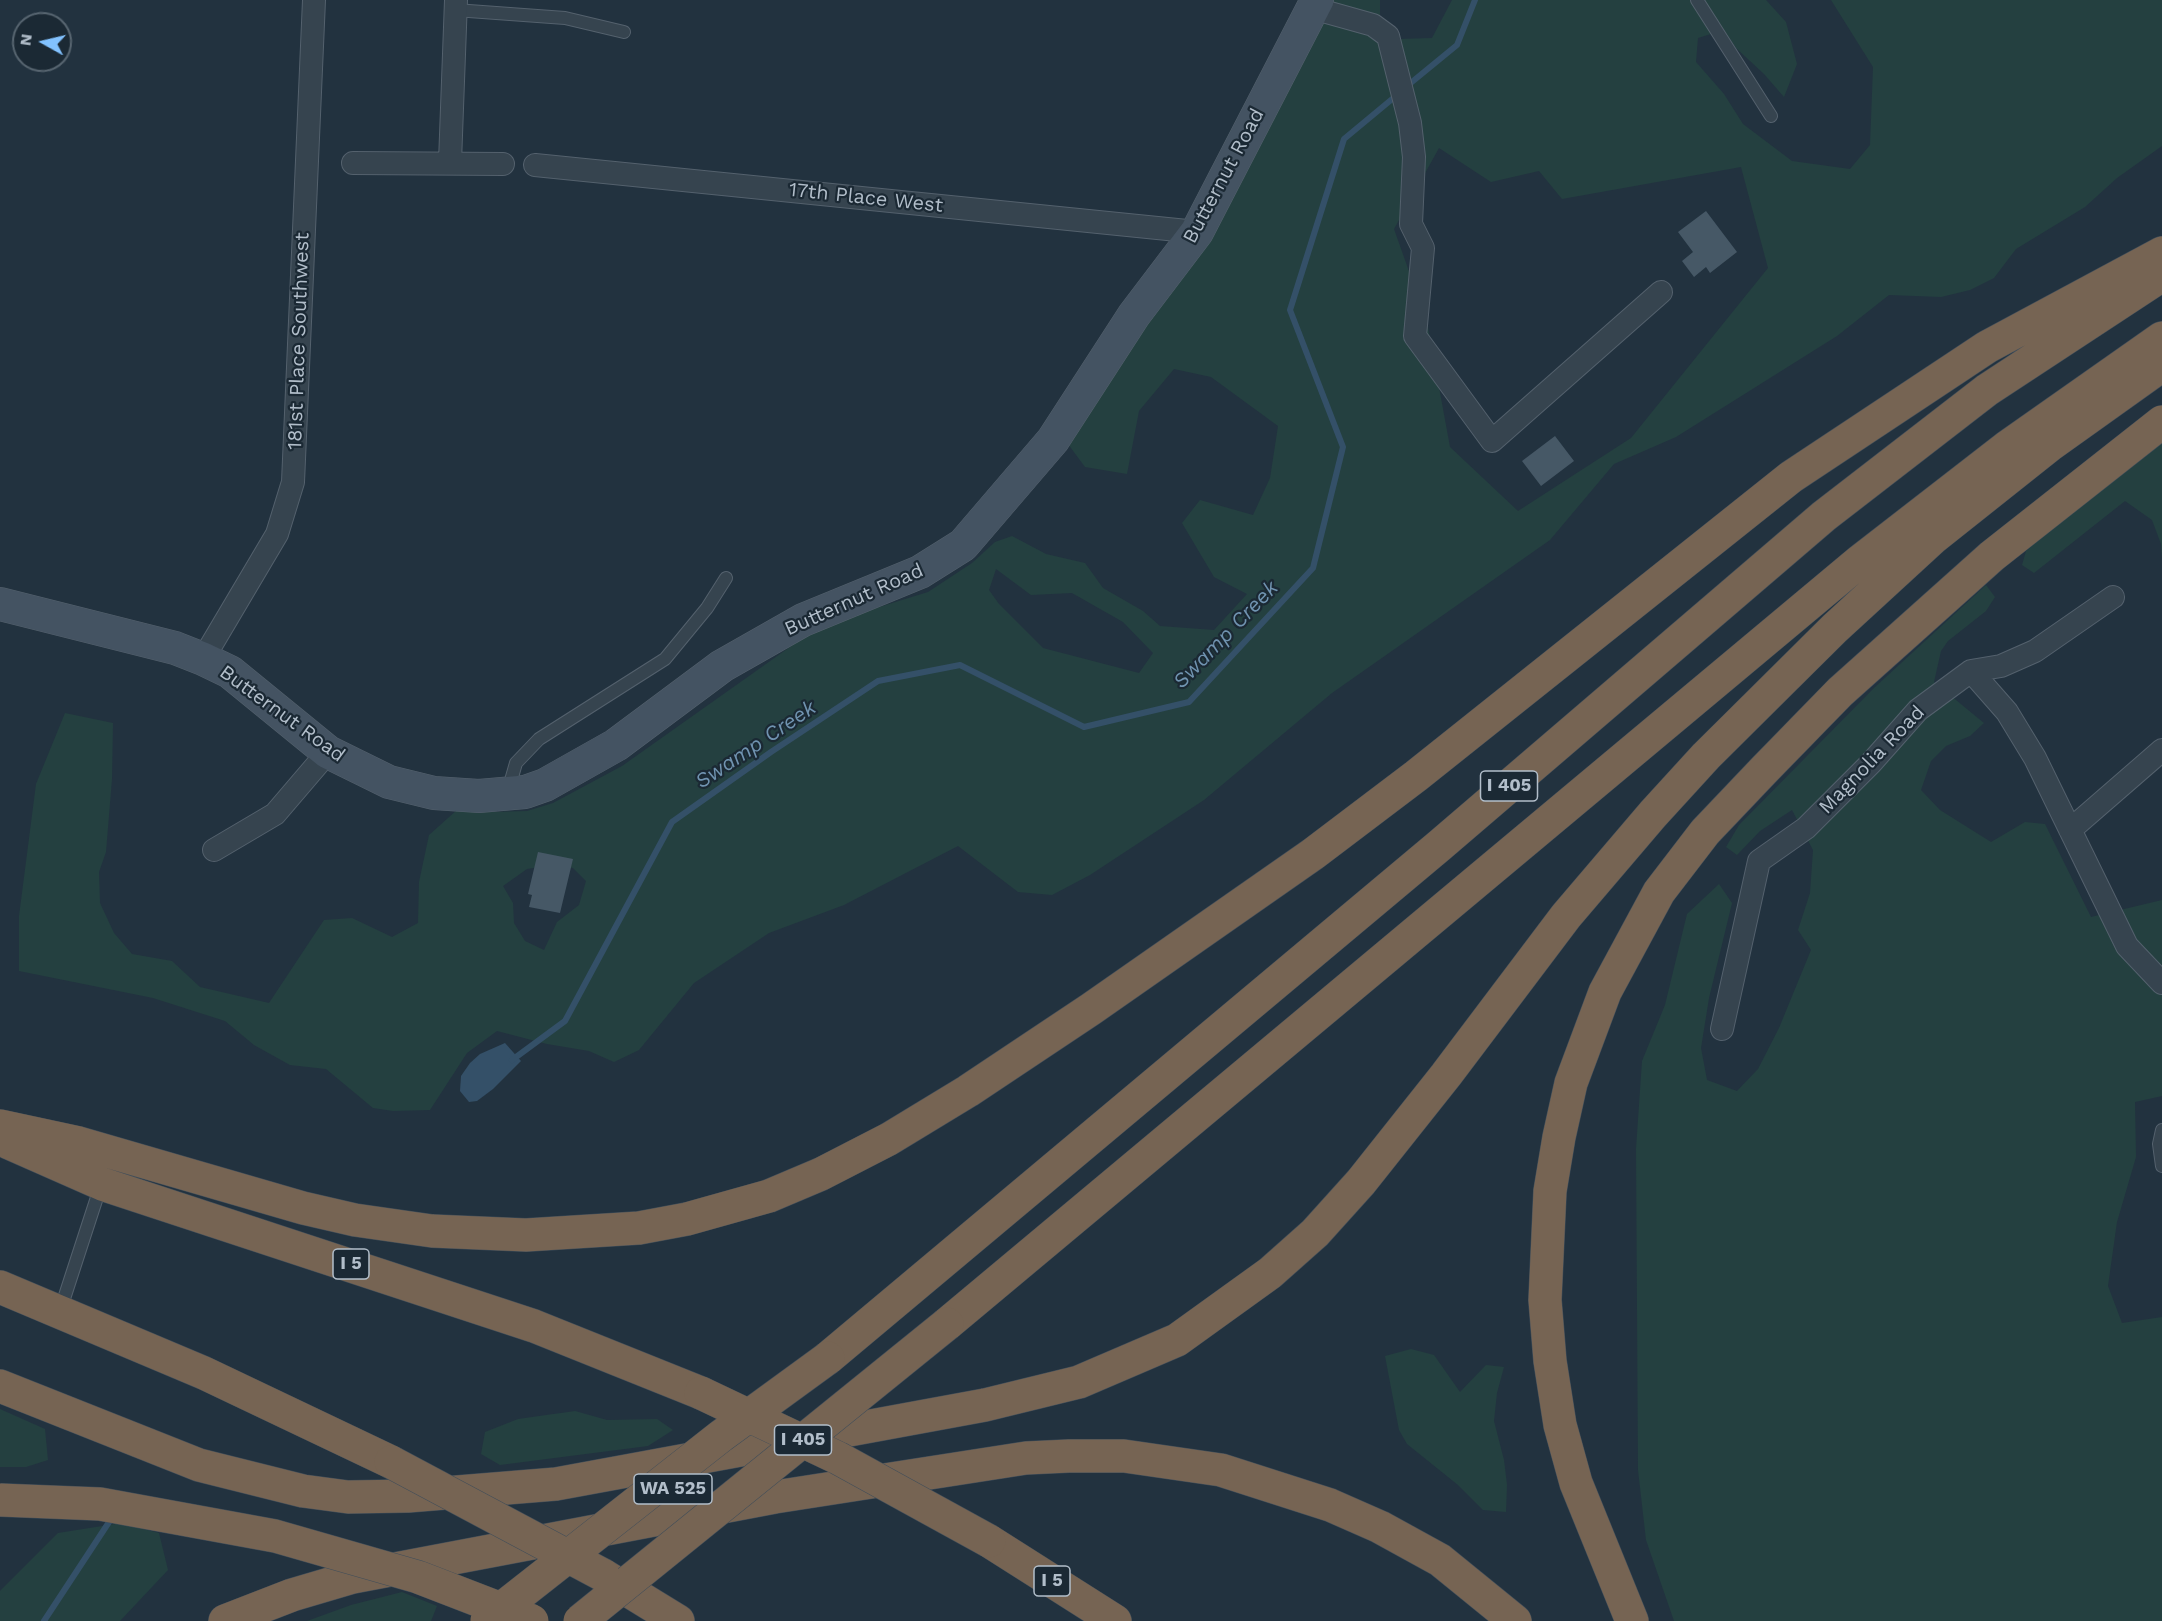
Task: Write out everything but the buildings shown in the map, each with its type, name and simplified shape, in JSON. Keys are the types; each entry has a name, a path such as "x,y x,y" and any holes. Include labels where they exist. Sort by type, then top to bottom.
{"highway":[{"path":"0,1126 79,1143 303,1208 355,1220 432,1231 526,1235 639,1228 687,1219 779,1191 821,1174 889,1139 968,1091 1091,1009 1313,854 1416,777 1791,477 1987,347 2162,253"},
{"name":"I 405","path":"828,1358 1430,853 1824,516 1987,390 2162,275"},
{"name":"I 405","path":"580,1621 947,1324 1860,561 2007,447 2162,338"},
{"path":"0,1386 157,1450 210,1468 303,1491 348,1497 408,1496 556,1484 986,1405 1079,1382 1177,1340 1270,1273 1330,1216 1361,1182 1573,908 1706,756 1795,668 1933,538 2050,445 2162,365"},
{"path":"1632,1621 1576,1483 1560,1425 1550,1361 1545,1300 1550,1191 1559,1137 1571,1083 1605,992 1659,891 1705,832 1762,771 1840,692 1992,556 2162,422"},
{"name":"I 5","path":"0,1139 102,1184 534,1326 701,1393 838,1458 989,1541 1115,1621"},
{"path":"0,1287 204,1373 391,1462 603,1575 678,1621"},
{"path":"485,1621 721,1436 828,1358"},
{"name":"WA 525","path":"518,1621 828,1358"},
{"path":"225,1621 292,1595 353,1577 775,1497 1016,1460 1069,1456 1124,1456 1221,1470 1330,1505 1380,1527 1440,1560 1515,1621"},
{"path":"0,1500 100,1504 274,1536 418,1577 532,1621"}],"street":[{"name":"181st Place Southwest","path":"203,660 277,534 293,482 314,0"},
{"name":"Butternut Road","path":"0,604 175,648 230,672 328,752 368,774 411,788 456,795 507,795 545,785 616,745 723,666 803,620 920,572 963,545 1053,440 1134,315 1197,232 1314,4"},
{"path":"1314,4 1373,25 1388,36 1410,123 1414,157 1411,224 1423,248 1415,336 1492,441 1660,292"},
{"path":"450,162 455,5"},
{"path":"353,163 503,164"},
{"name":"17th Place West","path":"535,165 1197,232"},
{"path":"2114,597 2018,660 1971,671 2007,712 2035,758 2127,946 2162,983"},
{"name":"Magnolia Road","path":"1722,1029 1759,861 1806,828 1918,710 1971,671"},
{"path":"2070,830 2162,750"},
{"path":"214,850 275,814 328,752"}],"lane":[{"path":"1697,0 1771,116"},
{"path":"455,5 565,18 624,32"},
{"path":"507,795 516,762 539,739 665,659 707,608 726,578"},
{"path":"2162,1130 2159,1144 2162,1166"},
{"path":"60,1311 102,1184"}],"green space":[{"path":"1327,0 1380,0 1380,22 1398,39 1432,38 1452,0 1766,0 1786,22 1797,64 1784,97 1764,74 1736,48 1724,30 1698,38 1696,62 1724,94 1743,124 1792,161 1850,169 1870,145 1873,67 1831,0 2162,0 2162,146 2117,178 2085,207 2016,249 1994,278 1970,290 1941,297 1889,295 1837,336 1676,437 1614,464 1550,540 1332,693 1204,800 1090,875 1052,895 1018,892 958,846 844,905 769,933 694,983 639,1050 614,1062 589,1051 547,1044 497,1031 467,1053 430,1110 393,1111 373,1108 326,1069 290,1065 254,1045 225,1021 153,998 19,971 19,916 36,784 65,713 113,723 112,779 106,852 99,872 100,903 114,933 132,954 172,961 200,987 269,1003 324,920 352,918 392,937 418,923 419,882 429,835 457,810 527,811 553,803 622,766 821,625 928,592 972,563 995,542 1012,536 1046,554 1085,563 1103,588 1143,611 1160,626 1214,630 1247,594 1214,577 1182,523 1200,500 1253,515 1270,478 1278,426 1211,377 1174,369 1139,411 1127,474 1085,467 1065,440","holes":["1439,148 1491,182 1539,171 1562,199 1741,167 1768,268 1631,438 1518,511 1450,447 1427,322 1394,229","996,569 1031,595 1072,593 1123,622 1153,653 1139,673 1043,648 999,604 989,590","553,865 573,868 586,881 579,905 557,922 544,950 525,941 514,923 513,903 503,886 527,869"]},
{"path":"2162,440 2162,559 2161,544 2152,520 2125,501 2034,573 2022,565 2026,551"},
{"path":"1986,585 1995,597 1986,611 1948,641 1941,651 1934,682 1984,723 1970,736 1946,746 1931,761 1921,790 1940,810 1991,842 2025,822 2045,824 2091,917 2162,900 2162,1096 2135,1102 2136,1157 2117,1222 2108,1286 2122,1323 2162,1317 2162,1621 1674,1621 1646,1540 1638,1470 1636,1149 1642,1061 1665,1005 1687,914 1719,884 1732,903 1709,998 1701,1048 1707,1080 1737,1091 1758,1069 1779,1028 1811,950 1798,930 1810,893 1813,850 1792,810 1760,831 1737,855 1726,847 1739,825 1874,688"},
{"path":"1411,1349 1434,1355 1460,1392 1486,1365 1504,1367 1497,1393 1494,1421 1504,1460 1507,1485 1506,1512 1483,1510 1458,1485 1407,1444 1399,1430 1385,1356"},
{"path":"0,1409 45,1429 48,1460 26,1467 0,1467"},
{"path":"575,1411 607,1420 657,1419 673,1430 648,1446 500,1465 481,1454 485,1432 518,1419"},
{"path":"121,1523 159,1533 168,1570 120,1621 0,1621 0,1591 58,1533"},
{"path":"402,1592 437,1606 431,1621 307,1621 351,1605"}],"water":[{"path":"505,1043 521,1061 493,1089 477,1101 469,1102 460,1091 461,1076 480,1054"}],"waterway":[{"name":"Swamp Creek","path":"1407,86 1457,45 1475,0"},
{"name":"Swamp Creek","path":"512,1060 565,1021 672,822 771,752 878,681 960,665 1084,727 1189,702 1313,568 1343,447 1290,310 1344,139 1397,95"},
{"name":"Swamp Creek","path":"44,1621 113,1516"}]}
